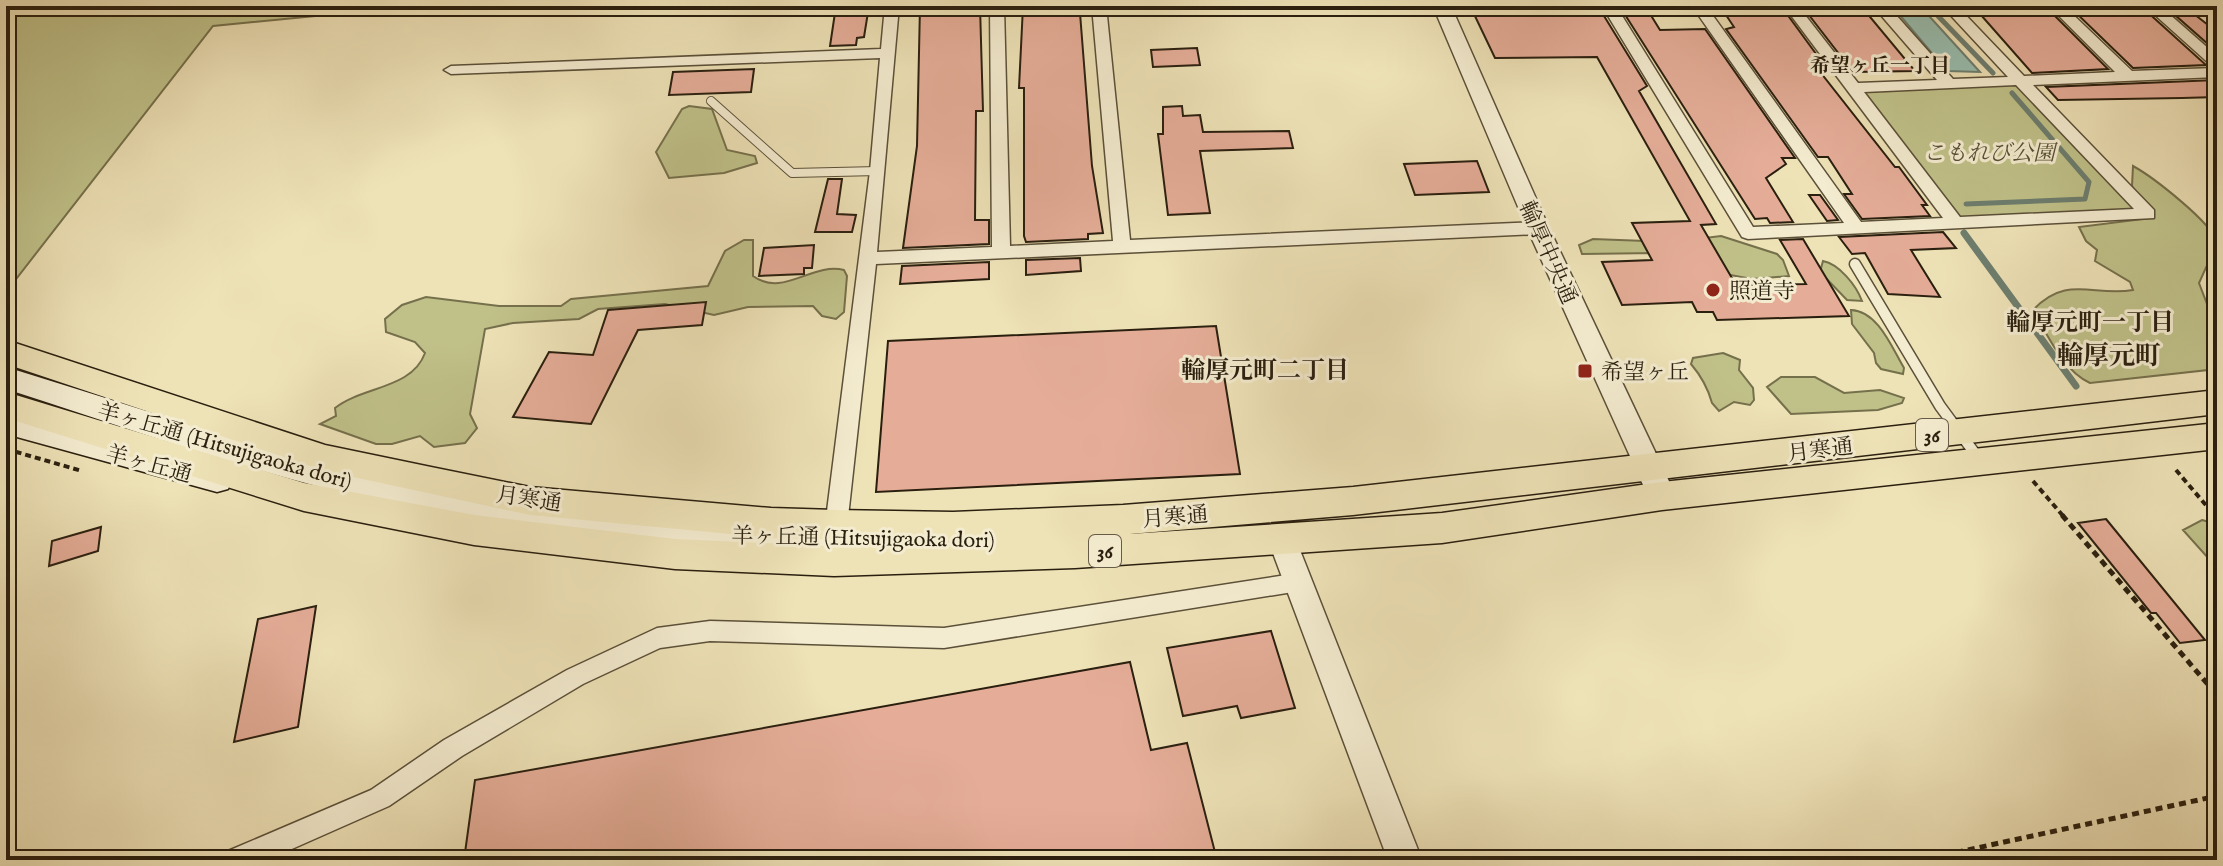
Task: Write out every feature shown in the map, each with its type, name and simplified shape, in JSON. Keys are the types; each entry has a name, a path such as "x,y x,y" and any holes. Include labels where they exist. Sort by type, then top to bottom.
{"highway":[{"name":"月寒通","path":"6,352 325,458 530,501 771,523 835,542 1075,553 1442,528 1654,482 1959,432 2217,402"},
{"name":"月寒通","path":"6,405 294,493 474,530 675,554 835,542 953,527 1123,520 1353,501 1999,462 2217,436"}],"main road":[{"name":"羊ヶ丘通 (Hitsujigaoka dori)","path":"6,378 261,459 394,492 527,516 696,533 835,542"},
{"name":"羊ヶ丘通","path":"6,423 161,468 294,493"}],"street":[{"path":"835,542 878,171 892,6"},
{"path":"997,6 1001,253"},
{"path":"1099,6 1122,248"},
{"name":"輪厚中央通","path":"1442,6 1538,228 1654,482"},
{"path":"1609,6 1748,233 2148,214 1949,6"},
{"path":"1699,6 1856,228"},
{"path":"1791,6 1955,222"},
{"path":"1880,6 1949,84"},
{"path":"2056,6 2128,76"},
{"path":"2152,6 2217,64"},
{"path":"451,70 889,53"},
{"path":"1855,88 2217,72"},
{"path":"867,258 1538,228"},
{"path":"1282,540 1405,860"},
{"path":"237,860 380,798 453,748 575,677 657,638 710,631 944,638 1299,582"}],"lane":[{"path":"711,101 792,173 878,171"},
{"path":"1855,264 1959,432 1999,462"}],"path":[{"path":"6,449 82,471"},
{"path":"1999,462 2217,695"},
{"path":"2176,470 2217,518"},
{"path":"1921,860 2217,796"}],"green space":[{"path":"6,6 366,6 336,14 213,26 6,292"},
{"name":"こもれび公園","path":"2022,80 2148,214 1955,222 1855,88"},
{"path":"689,106 712,109 727,150 755,156 757,163 724,173 669,178 656,152 682,109"},
{"path":"2133,166 2193,212 2217,242 2217,261 2208,263 2199,283 2209,309 2217,314 2217,369 2090,383 2064,361 2033,310 2045,299 2069,290 2133,290 2130,282 2095,261 2097,250 2086,241 2079,227 2151,218 2132,186"},
{"path":"1721,236 1777,254 1789,276 1752,279 1714,272 1657,253 1582,254 1579,245 1593,239 1672,242"},
{"path":"744,240 753,240 753,276 764,282 787,282 820,271 844,270 847,276 844,312 836,319 822,316 813,306 748,307 714,315 665,304 598,309 579,319 513,323 485,329 470,414 477,428 465,443 434,447 420,436 392,444 376,444 320,424 336,416 335,408 346,401 398,380 419,365 425,353 415,342 386,332 385,319 402,305 426,297 499,306 561,306 571,299 708,286 725,251"},
{"path":"1823,261 1846,276 1862,301 1847,300 1820,272"},
{"path":"1851,310 1861,312 1876,324 1904,368 1903,374 1881,369 1876,363 1874,353 1852,324"},
{"path":"1723,353 1740,360 1739,370 1753,388 1754,400 1750,405 1734,402 1719,411 1691,364 1693,358"},
{"path":"1781,377 1815,377 1844,393 1880,390 1904,398 1902,403 1878,410 1791,414 1767,387"},
{"path":"2202,520 2217,524 2217,568 2183,530"}],"shaded area":[{"path":"1892,6 1920,6 1980,72 1947,71"}],"building":[{"path":"836,6 869,6 864,37 857,38 856,45 830,46"},
{"path":"920,6 980,6 983,111 976,111 975,220 989,220 989,244 903,248 917,146"},
{"path":"1023,6 1045,6 1045,14 1080,13 1092,166 1103,233 1088,234 1088,239 1026,242 1024,236 1024,88 1019,88"},
{"path":"1720,6 1781,6 1830,73 1821,73 1895,167 1899,167 1927,205 1922,205 1930,216 1862,219 1844,194 1852,194 1828,157 1818,157 1726,29 1734,27"},
{"path":"1802,6 1861,6 1915,71 1853,72"},
{"path":"1973,6 2032,6 2038,12 2051,12 2108,69 2032,73"},
{"path":"2185,7 2217,32 2217,52 2167,8"},
{"path":"1591,8 1601,11 1647,86 1639,91 1716,224 1701,225 1736,285 1806,284 1780,240 1803,239 1849,316 1717,320 1713,312 1697,312 1692,302 1622,305 1602,262 1652,260 1632,223 1690,221 1597,57 1495,58 1473,12"},
{"path":"1647,9 1660,30 1705,29 1795,158 1782,158 1786,164 1766,178 1793,222 1770,223 1767,218 1755,219 1622,10"},
{"path":"2144,9 2206,65 2133,68 2074,11"},
{"path":"1197,48 1200,65 1153,67 1151,50"},
{"path":"754,69 751,92 669,95 673,72"},
{"path":"2217,80 2217,97 2058,100 2046,87"},
{"path":"1182,106 1183,116 1200,115 1203,132 1289,131 1293,148 1200,151 1210,213 1168,215 1158,134 1163,134 1163,107"},
{"path":"1477,161 1489,192 1415,195 1404,164"},
{"path":"828,179 842,179 837,214 856,215 852,232 815,232"},
{"path":"1809,195 1820,195 1838,220 1827,221"},
{"path":"1943,232 1956,248 1911,250 1940,297 1888,294 1865,253 1852,254 1839,237"},
{"path":"814,245 812,268 804,268 804,274 759,276 764,248"},
{"path":"1080,258 1081,271 1026,275 1026,260"},
{"path":"989,262 989,279 900,284 902,266"},
{"path":"706,302 702,325 638,330 591,424 513,417 549,352 593,355 608,310"},
{"path":"1216,326 1240,474 876,492 888,341"},
{"path":"2106,519 2205,640 2180,643 2156,613 2151,613 2078,523"},
{"path":"101,527 98,551 49,566 52,541"},
{"path":"316,606 298,727 234,742 258,619"},
{"path":"1271,631 1295,708 1241,718 1237,706 1183,716 1167,648"},
{"path":"1130,662 1151,750 1187,743 1217,860 464,860 475,780"}],"waterway":[{"path":"1933,6 1938,16 1993,73"},
{"path":"1966,204 2085,199 2089,182 2012,93"},
{"path":"1964,233 2076,386"}],"place":[{"name":"照道寺","path":"1713,290"},
{"name":"希望ヶ丘","path":"1585,371"}],"district":[{"name":"希望ヶ丘一丁目","path":"1880,65"},
{"name":"輪厚元町一丁目","path":"2090,322"},
{"name":"輪厚元町","path":"2109,355"},
{"name":"輪厚元町二丁目","path":"1265,370"}]}
